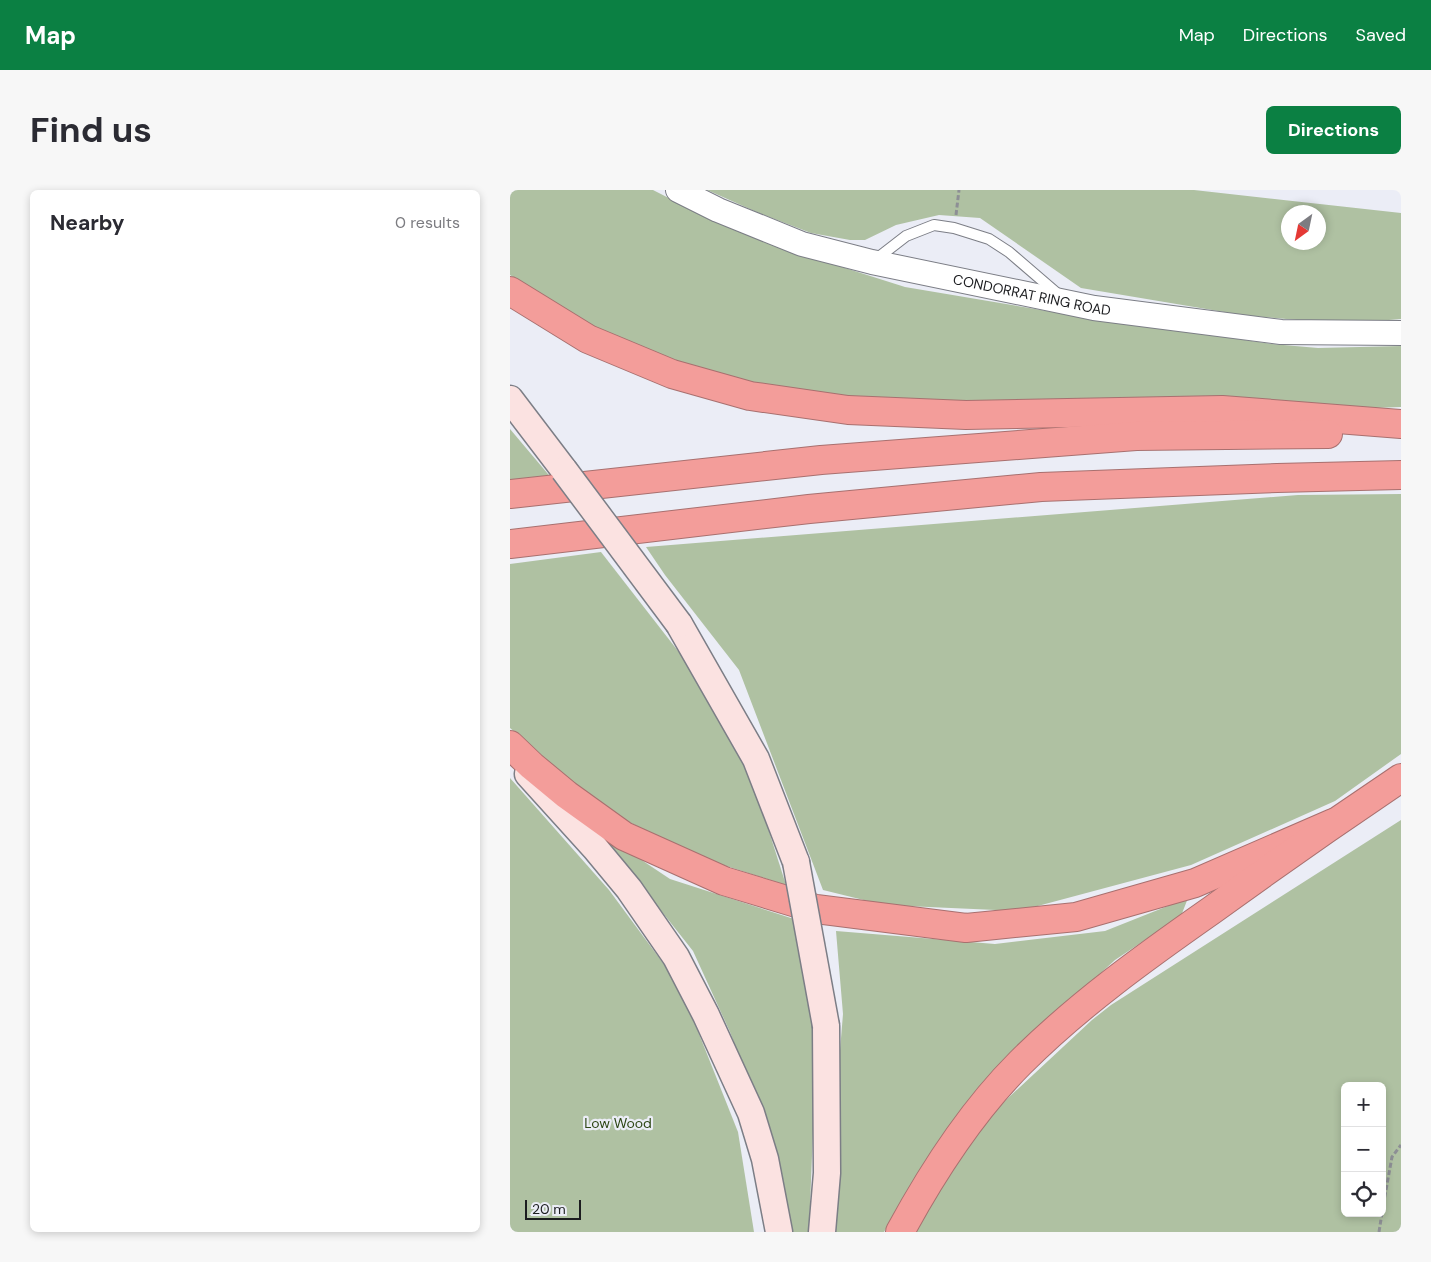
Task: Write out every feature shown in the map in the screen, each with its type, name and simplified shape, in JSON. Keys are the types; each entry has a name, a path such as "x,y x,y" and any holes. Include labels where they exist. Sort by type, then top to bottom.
{"highway":[{"path":"510,291 588,339 672,374 750,396 848,410 956,415 1222,410 1401,424"},
{"path":"510,494 821,460 1136,436 1401,433"},
{"path":"510,544 809,509 1041,487 1401,475"},
{"path":"510,745 567,795 624,836 724,881 816,910 966,928 1076,917 1195,883 1333,823"},
{"path":"900,1232 922,1192 954,1142 1020,1063 1079,1009 1139,961 1333,823 1401,778"}],"main road":[{"path":"510,399 679,624 756,759 796,862 826,1026 827,1173 822,1232"},
{"path":"510,754 595,848 629,889 676,957 706,1015 751,1113 765,1159 779,1232"}],"street":[{"name":"CONDORRAT RING ROAD","path":"678,190 718,210 802,244 872,262 1068,303 1281,332 1401,333"}],"lane":[{"path":"872,262 906,236 934,225 954,228 989,239 1068,303"}],"path":[{"path":"954,228 959,190"},
{"path":"1386,1191 1392,1157 1401,1145"},
{"path":"1380,1232 1382,1217"}],"green space":[{"path":"510,190 653,190 704,216 782,248 905,287 1047,311 1272,344 1318,348 1401,346 1401,407 1346,409 890,406 705,375 567,315 510,275"},
{"path":"707,190 1194,190 1401,213 1401,319 1340,324 1242,315 1081,288 980,218 939,215 896,225 865,240 850,240 811,233"},
{"path":"510,429 553,480 510,484"},
{"path":"1401,494 1401,754 1335,801 1191,865 1019,911 884,905 823,890 739,670 665,575 646,547 1298,495"},
{"path":"601,552 692,669 753,781 786,885 695,856 604,809 510,728 510,564"},
{"name":"Low Wood","path":"510,778 609,890 680,986 738,1132 754,1232 510,1232"},
{"path":"1401,820 1401,1232 914,1232 934,1194 992,1113 1092,1020 1111,1005"},
{"path":"598,831 670,879 794,919 797,945 812,1008 814,1105 809,1232 786,1232 771,1137 730,1032 693,951"},
{"path":"1188,898 1181,916 1115,960 997,1068 928,1159 884,1232 832,1232 836,1099 843,1014 836,931 995,944 1105,931"}]}
